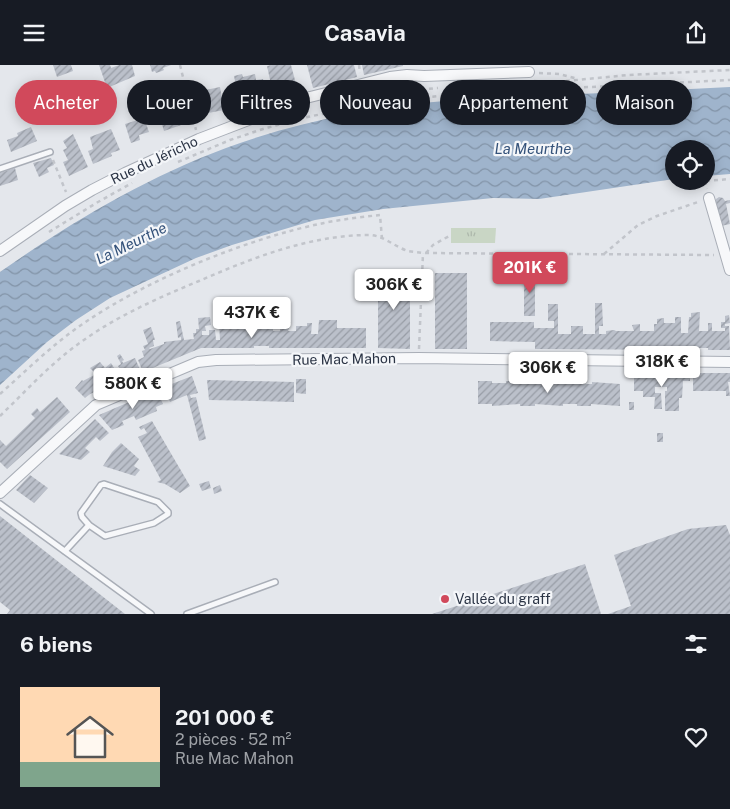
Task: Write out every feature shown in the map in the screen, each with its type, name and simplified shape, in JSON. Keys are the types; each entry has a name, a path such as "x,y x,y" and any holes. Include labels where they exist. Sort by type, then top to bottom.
{"street":[{"name":"Rue du Jéricho","path":"0,251 70,203 125,173 198,139 306,98 390,77 407,75 424,76 490,69 529,77"},
{"path":"709,199 730,270"},
{"name":"Rue Mac Mahon","path":"0,493 96,405 198,363 216,361 419,358 730,362"}],"lane":[{"path":"0,169 50,152"},
{"path":"104,485 158,502 168,512 168,514 154,523 105,536 89,525 80,513 98,487 104,485"},
{"path":"0,504 152,614"},
{"path":"65,551 89,525"},
{"path":"187,614 275,582"}],"path":[{"path":"180,65 198,139"},
{"path":"529,77 556,82 730,70"},
{"path":"529,77 559,74 582,79"},
{"path":"586,88 730,80"},
{"path":"430,89 439,88"},
{"path":"176,163 230,140 302,117 388,101 440,96"},
{"path":"50,152 70,203"},
{"path":"715,180 730,179"},
{"path":"42,237 134,182"},
{"path":"604,254 638,225 657,215 709,199"},
{"path":"0,394 48,350 87,321 136,293 213,257 259,241 324,223 380,215 382,239"},
{"path":"0,416 35,381 80,343 122,317 173,292 244,262 295,245 338,237 372,235 408,251 424,253 726,255"},
{"path":"419,358 424,253 433,245 451,235"}],"green space":[{"path":"451,228 496,228 495,243 451,243"}],"water":[{"name":"La Meurthe","path":"730,87 730,174 715,175 715,140 665,140 665,180 539,199 493,198 383,209 315,220 196,258 110,298 47,342 0,385 0,272 53,236 137,187 196,160 254,138 303,125 310,125 310,123 320,121 320,125 430,125 430,103 440,102 440,125 586,125 586,93 596,93 596,125 692,125 692,89"}],"building":[{"path":"53,65 71,65 73,71 57,77"},
{"path":"99,65 110,65 111,68 119,65 132,65 135,76 117,84 117,80 104,80"},
{"path":"150,65 171,65 156,73 155,71 152,72"},
{"path":"291,65 295,80 270,80 267,66"},
{"path":"307,65 354,65 357,77 345,80 320,80 320,86 313,88"},
{"path":"362,65 403,65 403,66 364,75"},
{"path":"242,74 243,77 255,74 256,80 235,80 234,76"},
{"path":"220,87 221,111 211,112 211,89"},
{"path":"125,124 146,125 149,132 139,135 140,140 131,143"},
{"path":"162,125 181,125 164,131"},
{"path":"31,127 37,141 11,152 7,140 18,136 17,133"},
{"path":"111,129 120,150 111,153 112,156 93,164 88,151 93,149 90,137"},
{"path":"73,134 88,167 69,176 63,162 68,160 63,150 67,148 63,141"},
{"path":"51,158 54,165 47,168 49,172 39,177 33,163"},
{"path":"15,168 18,180 0,186 0,173"},
{"path":"719,197 725,201 730,200 730,203 726,204 730,224 721,226 716,202 716,199"},
{"path":"524,272 535,272 535,316 524,316"},
{"path":"378,273 410,273 410,349 378,348"},
{"path":"435,273 467,273 467,349 435,349"},
{"path":"595,303 602,303 603,326 599,326 599,334 606,334 606,331 614,330 634,331 632,325 640,324 640,331 654,331 654,324 657,324 657,319 664,318 664,323 675,323 675,317 681,317 681,333 688,333 691,313 700,312 699,331 708,331 708,323 712,323 712,331 725,331 725,328 721,328 721,322 725,322 725,316 729,315 730,323 725,324 725,326 729,326 730,350 708,350 708,348 694,348 694,350 535,349 535,342 490,341 490,322 534,322 534,328 554,328 554,321 548,321 548,304 558,304 558,334 571,334 571,326 583,326 583,334 595,334"},
{"path":"248,315 253,315 254,320 268,319 269,325 273,325 273,331 280,331 280,325 285,325 285,323 291,322 288,331 296,331 296,326 307,326 307,323 312,323 311,334 318,334 319,320 337,320 337,328 366,328 366,348 269,348 269,346 254,346 254,348 201,348 143,372 138,360 144,357 142,351 145,350 143,346 148,344 143,330 151,327 155,340 153,340 154,346 150,349 164,344 164,342 181,340 181,337 178,338 176,322 180,321 184,340 194,339 193,333 196,333 196,329 199,329 198,318 210,317 211,325 205,326 206,331 202,331 202,335 209,335 209,330 215,330 216,340 220,340 219,323 228,322 228,329 231,329 231,321 239,321 239,327 248,327 248,333 254,333 254,325 248,325"},
{"path":"120,354 124,360 122,361 123,363 135,358 141,372 90,394 85,398 75,388 82,380 96,374 90,368 100,362 105,368 111,363 116,371 120,369 118,366 121,364 117,356"},
{"path":"634,372 690,373 690,381 683,381 682,398 679,398 679,411 665,411 665,391 667,391 667,387 655,387 655,393 661,393 662,409 654,409 655,397 643,397 643,391 634,391"},
{"path":"693,373 730,373 730,382 728,382 730,396 726,396 726,391 693,391"},
{"path":"192,376 198,393 190,395 191,398 196,397 206,439 199,441 187,395 170,402 164,387"},
{"path":"296,379 306,379 306,394 296,393"},
{"path":"207,380 294,382 294,402 209,400"},
{"path":"478,381 492,381 492,383 520,381 520,383 549,382 549,384 577,382 577,384 592,384 592,382 620,384 620,406 535,404 535,406 520,406 520,404 492,406 492,404 478,404"},
{"path":"157,390 163,404 156,407 157,411 136,420 134,416 122,421 124,425 112,430 99,415"},
{"path":"57,397 70,412 7,469 0,462 0,440 6,446 35,418 31,414 37,408 40,412"},
{"path":"629,402 634,402 634,410 629,410"},
{"path":"95,419 109,433 100,441 96,437 85,448 90,452 81,460 59,454"},
{"path":"152,421 190,486 180,493 165,484 157,482 161,480 138,437 147,433 144,428 141,430 139,427"},
{"path":"657,433 663,433 663,442 657,442"},
{"path":"121,443 139,459 134,466 140,470 135,476 103,466 112,452"},
{"path":"30,475 48,488 34,503 16,490"},
{"path":"209,481 211,488 202,491 199,484"},
{"path":"220,485 222,491 214,494 213,488"},
{"path":"0,516 125,614 7,614 10,610 0,602"},
{"path":"726,525 730,535 730,614 608,614 631,606 614,555 688,529"},
{"path":"585,564 601,614 432,614"}],"place":[{"name":"Vallée du graff","path":"445,599"}]}
